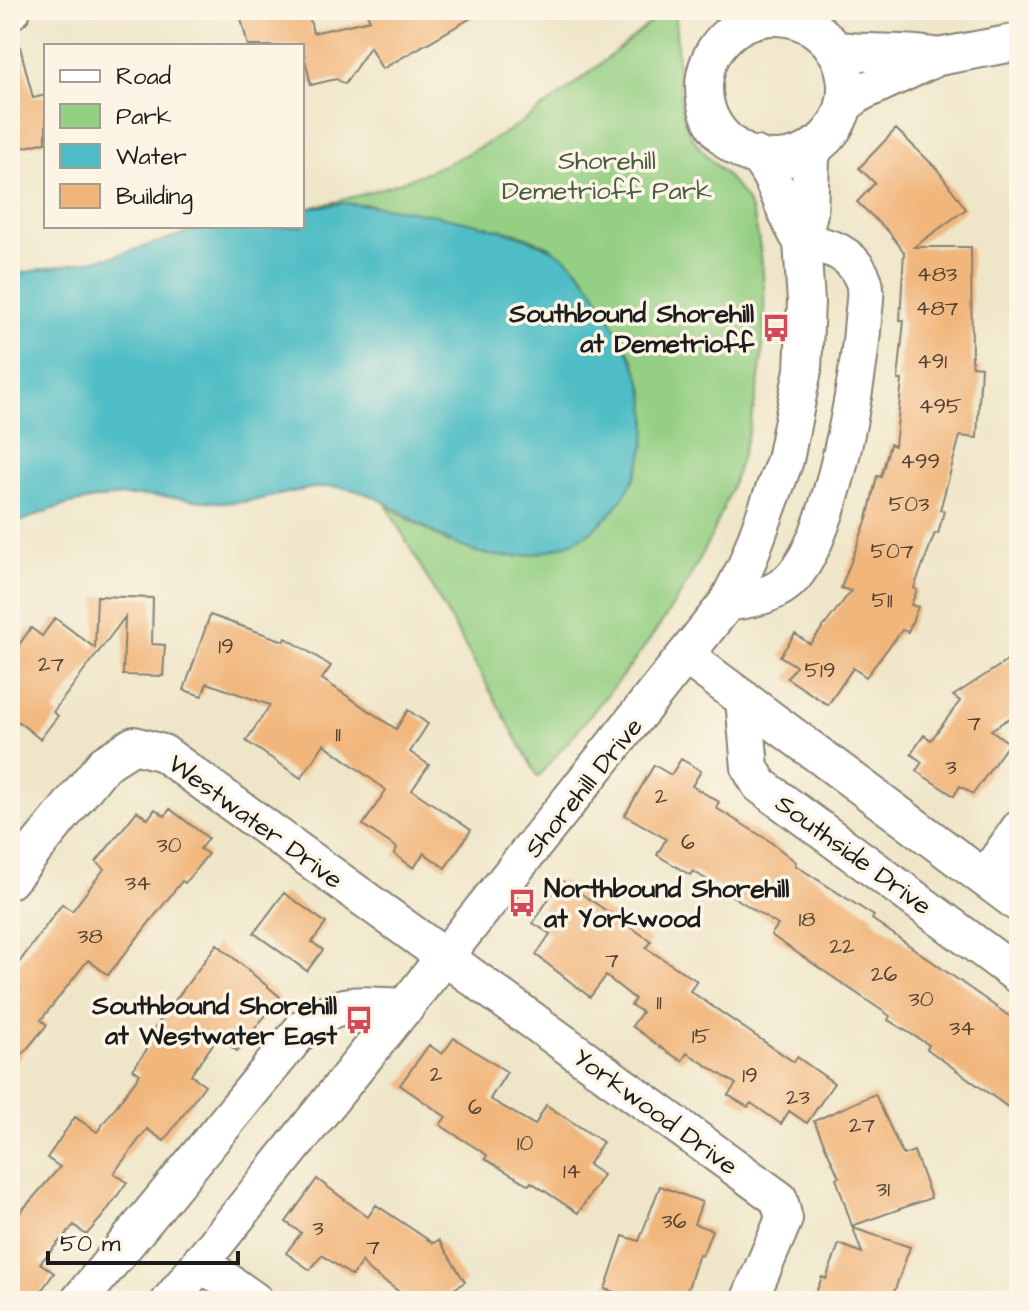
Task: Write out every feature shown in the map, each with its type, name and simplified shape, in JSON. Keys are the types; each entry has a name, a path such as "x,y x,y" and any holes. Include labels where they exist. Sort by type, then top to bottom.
{"street":[{"name":"Shorehill Drive","path":"802,242 785,217 769,170 756,155 724,136 706,102 706,76 721,26 776,14 811,27 834,49"},
{"path":"844,105 860,93 938,57 1019,42"},
{"path":"756,155 781,158 815,146 830,132 844,105 846,82 834,49 854,52 902,50 938,57"},
{"name":"Shorehill Drive","path":"170,1301 687,657 727,603 746,566 785,460 803,370 806,302 802,242 809,213 811,158 815,146"},
{"path":"727,603 777,591 804,563 822,516 856,386 865,284 854,265 835,247 802,242"},
{"path":"687,657 1019,904"},
{"name":"Southside Drive","path":"744,699 750,768 760,785 1019,976"},
{"name":"Westwater Drive","path":"10,880 104,764 134,745 163,753 195,773 445,959"},
{"path":"985,878 1019,829"},
{"name":"Yorkwood Drive","path":"445,959 779,1199 784,1219 749,1301"},
{"path":"79,1301 303,1028 325,1010 342,1006 406,1007"},
{"path":"200,1262 255,1301"}],"green space":[{"name":"Shorehill Demetrioff Park","path":"666,10 674,10 681,106 688,130 735,185 755,222 762,267 762,360 743,452 710,539 689,579 637,657 538,777 387,506 449,543 646,438 645,392 633,359 591,286 549,246 514,232 365,204 313,207 412,177 484,145 548,104"}],"water":[{"path":"343,203 465,221 530,240 556,252 574,265 596,294 629,353 646,403 644,448 635,476 620,502 603,521 580,538 562,546 510,557 481,553 455,544 386,503 362,493 324,487 229,503 150,496 96,499 60,507 10,527 10,275 115,256 202,228 304,228 304,209"}],"building":[{"path":"239,10 308,10 313,33 370,20 365,10 485,10 382,69 370,47 345,84 336,79 311,85 304,44 248,44"},
{"path":"17,35 33,98 44,95 44,142 17,149 10,119 10,36"},
{"path":"896,129 937,169 966,209 914,247 971,247 972,366 981,367 977,438 960,436 940,510 944,511 938,534 935,533 914,588 917,590 911,605 918,607 908,632 902,630 866,677 853,668 828,705 787,678 796,666 780,656 795,634 810,644 851,591 841,588 867,519 877,476 881,477 890,444 895,446 902,380 898,380 904,320 900,320 904,252 888,231 857,202 875,183 859,168"},
{"path":"97,596 153,598 152,644 165,645 163,676 123,675 125,617 53,712 58,716 40,739 10,715 10,657 31,628 42,636 55,618 95,648"},
{"path":"210,615 284,641 286,638 306,650 331,666 322,679 396,729 408,710 428,724 410,752 429,765 412,790 471,830 445,868 424,853 414,868 394,854 397,848 363,825 386,790 324,744 301,778 246,741 270,705 207,683 202,696 184,690"},
{"path":"1019,653 1019,712 991,730 1009,743 973,794 960,786 954,796 916,771 922,762 911,754 924,735 931,740 960,701 953,696"},
{"path":"681,759 701,771 692,786 719,802 716,808 768,840 796,862 795,865 874,916 872,919 1019,1023 1019,1115 927,1049 929,1045 888,1020 890,1016 771,935 778,925 693,871 690,875 657,855 666,839 625,815 654,765 671,775"},
{"path":"155,809 165,816 170,809 208,838 200,849 208,854 185,883 182,881 108,975 88,960 41,1020 47,1025 10,1069 10,1003 20,991 10,983 10,975 62,904 72,911 104,869 96,862 137,811 148,819"},
{"path":"561,880 651,941 646,948 697,981 690,991 794,1062 797,1057 834,1083 807,1123 789,1111 781,1124 751,1103 748,1107 728,1095 736,1084 687,1053 682,1061 663,1049 632,1026 642,1012 631,1005 635,999 606,976 590,997 536,955 550,934 533,923"},
{"path":"284,893 326,923 312,942 323,950 307,971 254,933"},
{"path":"217,944 280,997 237,1051 218,1037 191,1075 205,1085 164,1141 147,1129 114,1173 127,1182 103,1216 86,1235 74,1225 40,1263 54,1273 34,1301 10,1301 10,1224 60,1167 47,1158 75,1117 97,1132 140,1074 133,1069 153,1041 148,1037"},
{"path":"454,1038 507,1072 490,1099 535,1125 546,1105 603,1142 588,1165 603,1175 578,1213 531,1182 529,1185 485,1159 487,1155 440,1125 446,1117 400,1085 429,1045 442,1054"},
{"path":"875,1094 903,1155 914,1151 931,1198 852,1226 836,1178 839,1177 814,1121"},
{"path":"317,1179 368,1217 376,1205 433,1243 439,1240 465,1282 435,1301 413,1301 368,1270 362,1261 352,1276 322,1255 310,1270 286,1253 301,1233 286,1222"},
{"path":"660,1186 702,1202 694,1224 712,1230 702,1256 699,1254 684,1301 641,1301 605,1289 623,1236 639,1241"},
{"path":"853,1228 910,1247 891,1301 813,1301 822,1277 826,1279 839,1244 862,1253"}],"place":[{"name":"Southbound Shorehill at Demetrioff","path":"776,328"},
{"name":"Northbound Shorehill at Yorkwood","path":"522,903"},
{"name":"Southbound Shorehill at Westwater East","path":"359,1020"}]}
